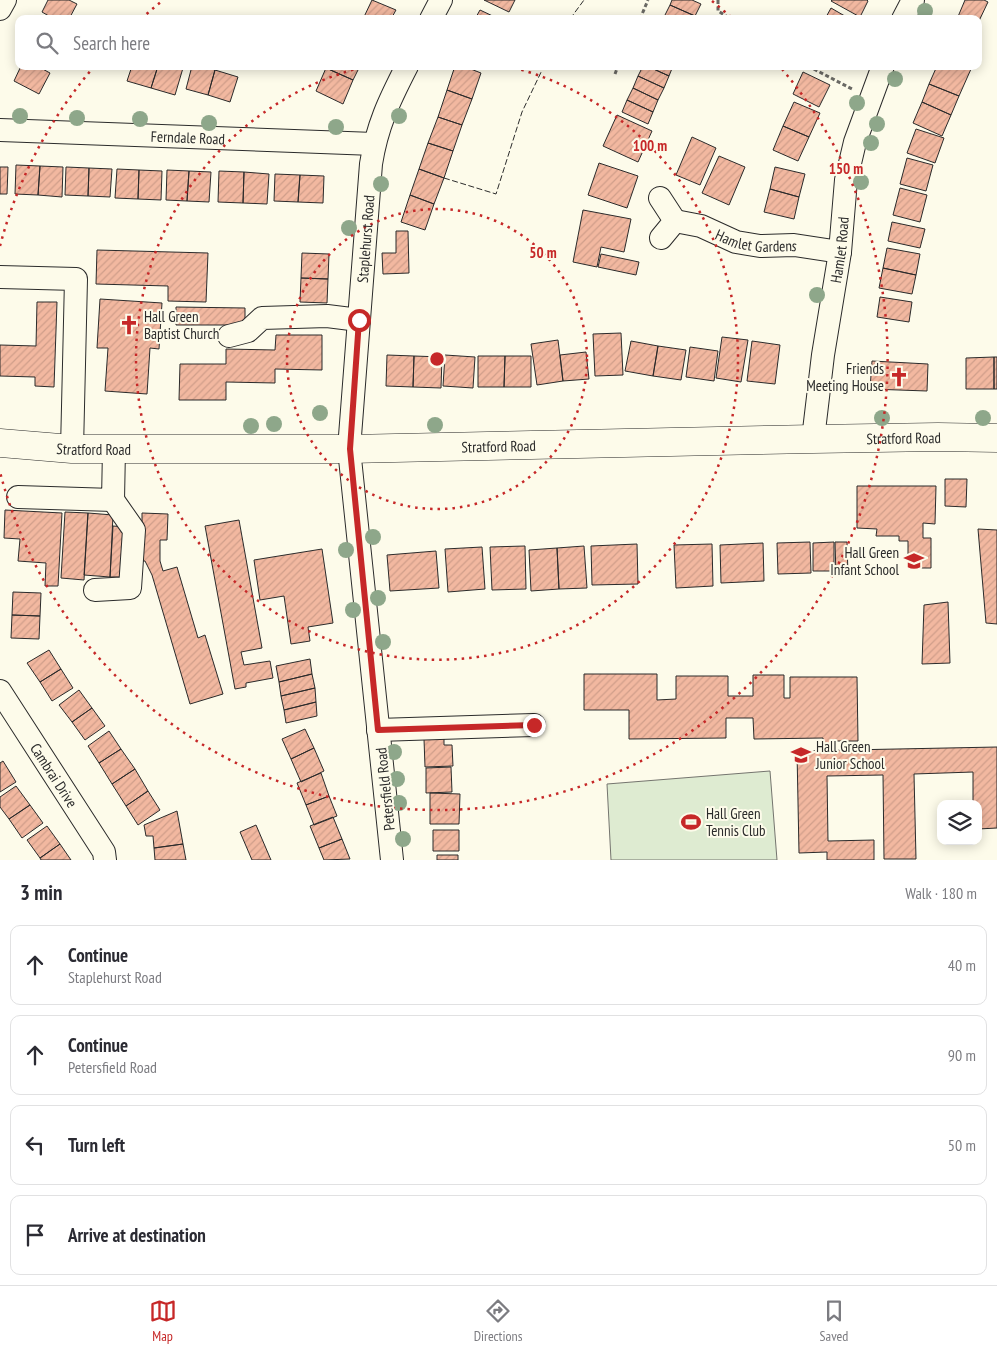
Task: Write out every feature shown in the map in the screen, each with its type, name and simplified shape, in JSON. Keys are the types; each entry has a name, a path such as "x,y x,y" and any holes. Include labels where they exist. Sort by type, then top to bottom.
{"highway":[{"name":"Stratford Road","path":"0,444 72,449 350,449 813,438 997,438"}],"street":[{"path":"0,9 5,0"},
{"path":"433,15 441,0"},
{"path":"906,15 913,0"},
{"name":"Staplehurst Road","path":"350,449 371,164 374,144 386,107 405,70"},
{"name":"Hamlet Road","path":"813,438 823,355 840,252 846,180 855,142 882,70"},
{"name":"Ferndale Road","path":"0,130 374,144"},
{"path":"660,198 675,221 662,238"},
{"name":"Hamlet Gardens","path":"675,221 701,226 736,242 760,246 794,245 840,252"},
{"path":"0,277 76,279 72,449"},
{"path":"229,336 248,330 262,318 327,316 359,320"},
{"path":"95,590 130,588 134,530 114,500 114,449"},
{"name":"Petersfield Road","path":"350,449 392,860"},
{"path":"18,497 114,500"},
{"name":"Cambrai Drive","path":"0,692 104,852 105,860"},
{"path":"378,730 534,725"}],"path":[{"path":"642,15 648,0"},
{"path":"718,0 718,11 724,15"},
{"path":"615,74 616,70"},
{"path":"816,70 871,98"}],"green space":[{"name":"Hall Green Tennis Club","path":"770,771 777,860 611,860 607,784"}],"building":[{"path":"48,0 69,0 77,4 71,15 47,15 42,12"},
{"path":"372,0 396,10 393,15 365,15"},
{"path":"484,0 515,0 509,12"},
{"path":"672,0 692,0 701,4 696,15 670,5"},
{"path":"965,0 984,0 988,2 982,15 959,15"},
{"path":"831,1 868,1 861,15 856,15"},
{"path":"670,5 693,15 665,15"},
{"path":"831,8 843,15 827,15"},
{"path":"480,10 491,15 477,15"},
{"path":"19,70 44,70 50,73 39,94 14,81"},
{"path":"131,70 157,70 151,88 127,81"},
{"path":"157,70 182,70 175,95 151,88"},
{"path":"191,70 215,70 208,95 186,89"},
{"path":"215,70 238,77 230,102 208,95"},
{"path":"325,70 330,70 353,80 343,104 316,91"},
{"path":"330,70 358,70 353,80"},
{"path":"454,70 473,70 481,73 472,99 447,90"},
{"path":"641,70 656,70 669,76 664,88 638,76"},
{"path":"656,70 671,70 669,76"},
{"path":"935,70 971,70 959,96 929,84"},
{"path":"803,72 830,85 819,107 793,94"},
{"path":"638,76 664,88 658,100 633,88"},
{"path":"929,84 959,96 951,115 922,102"},
{"path":"633,88 658,100 653,112 627,100"},
{"path":"447,90 472,99 462,125 438,117"},
{"path":"627,100 653,112 648,124 622,112"},
{"path":"794,102 820,113 809,137 783,126"},
{"path":"922,102 951,115 942,136 913,123"},
{"path":"617,115 652,131 638,162 603,146"},
{"path":"438,117 462,125 453,151 428,143"},
{"path":"783,126 809,137 798,161 773,150"},
{"path":"916,129 944,138 935,163 907,153"},
{"path":"692,137 716,148 700,185 676,175"},
{"path":"428,143 453,151 444,178 419,169"},
{"path":"719,156 745,167 729,205 702,193"},
{"path":"907,158 933,165 926,191 900,184"},
{"path":"599,163 638,176 627,208 588,195"},
{"path":"16,165 40,166 38,195 15,194"},
{"path":"40,166 63,167 62,197 38,195"},
{"path":"0,167 8,167 7,194 0,194"},
{"path":"66,167 89,168 88,196 65,195"},
{"path":"775,167 805,174 799,197 770,189"},
{"path":"89,168 112,169 110,197 88,196"},
{"path":"117,169 139,170 138,199 115,198"},
{"path":"419,169 444,178 434,204 410,195"},
{"path":"139,170 162,171 161,200 138,199"},
{"path":"167,170 189,171 187,201 166,200"},
{"path":"189,171 211,172 209,202 187,201"},
{"path":"219,171 244,172 243,203 218,202"},
{"path":"244,172 269,174 267,204 243,203"},
{"path":"275,174 300,175 298,202 274,201"},
{"path":"300,175 324,176 323,203 298,202"},
{"path":"900,188 927,195 920,222 893,215"},
{"path":"770,189 799,197 794,219 764,212"},
{"path":"410,195 434,204 425,230 401,222"},
{"path":"583,210 631,219 624,252 601,247 597,267 573,262"},
{"path":"892,222 925,229 920,248 888,241"},
{"path":"396,231 408,231 409,273 383,274 382,253 396,253"},
{"path":"887,248 920,254 916,275 883,268"},
{"path":"97,250 208,253 206,302 168,301 168,286 96,284"},
{"path":"302,253 329,254 328,279 301,278"},
{"path":"601,254 639,262 636,275 598,267"},
{"path":"883,268 916,275 912,294 879,288"},
{"path":"301,278 328,279 327,303 300,302"},
{"path":"880,297 912,302 909,322 877,317"},
{"name":"Hall Green Baptist Church","path":"100,299 162,303 159,349 150,348 147,394 105,391 108,348 97,348"},
{"path":"37,302 57,302 54,387 35,386 35,377 0,376 0,345 36,346"},
{"path":"176,307 245,308 245,325 176,325"},
{"path":"621,333 623,375 595,376 593,334"},
{"path":"276,335 322,335 322,370 275,369 275,383 226,382 226,400 179,400 180,364 226,364 226,349 275,350"},
{"path":"722,337 748,340 741,382 716,378"},
{"path":"558,340 563,381 537,385 531,344"},
{"path":"631,341 658,346 653,376 625,371"},
{"path":"752,341 780,345 775,384 747,381"},
{"path":"658,346 686,350 681,380 653,376"},
{"path":"690,347 718,351 714,381 686,377"},
{"path":"586,352 589,379 563,381 560,355"},
{"path":"387,355 414,356 413,387 386,386"},
{"path":"445,355 475,357 473,388 443,386"},
{"path":"414,356 442,357 441,388 413,387"},
{"path":"478,356 505,356 504,387 478,387"},
{"path":"505,356 531,356 531,387 504,387"},
{"path":"994,357 994,389 966,389 966,358"},
{"path":"994,357 997,357 997,389 994,389"},
{"name":"Friends Meeting House","path":"872,361 928,364 927,391 870,389"},
{"path":"945,479 967,479 966,507 945,506"},
{"path":"857,486 936,486 935,524 923,523 923,538 931,538 931,568 908,568 908,541 899,541 899,536 876,536 877,529 857,528"},
{"path":"5,510 62,513 58,586 45,586 46,563 18,561 20,539 4,538"},
{"path":"65,512 88,513 84,580 61,578"},
{"path":"88,513 113,515 110,577 84,575"},
{"path":"142,513 168,514 167,540 160,540 160,561 163,571 177,567 198,638 205,635 223,694 190,704 152,575 145,561 142,561"},
{"path":"239,520 262,648 241,652 244,665 270,661 273,678 246,683 246,687 235,689 205,526"},
{"path":"113,526 126,527 123,577 110,577"},
{"path":"978,529 997,530 997,624 986,623"},
{"path":"810,542 811,573 778,574 777,543"},
{"path":"834,542 834,571 813,571 813,543"},
{"path":"835,542 847,542 848,575 836,576"},
{"path":"763,543 764,581 721,583 720,545"},
{"path":"637,544 638,584 592,585 591,546"},
{"path":"712,544 713,586 676,588 674,545"},
{"path":"525,546 526,589 492,590 490,547"},
{"path":"584,546 587,588 559,589 557,548"},
{"path":"482,547 485,589 448,592 445,549"},
{"path":"557,548 559,589 531,591 529,550"},
{"path":"322,549 333,623 308,627 310,641 291,644 284,596 260,600 254,560"},
{"path":"436,551 439,588 390,591 387,555"},
{"path":"13,592 41,593 40,616 12,615"},
{"path":"948,602 950,663 922,664 924,605"},
{"path":"12,615 40,616 39,639 11,638"},
{"path":"49,650 61,669 40,682 27,663"},
{"path":"310,659 312,674 279,682 276,666"},
{"path":"61,669 73,688 52,701 40,682"},
{"path":"312,674 315,688 281,696 279,682"},
{"path":"584,674 657,674 657,700 676,699 676,676 728,676 728,696 753,696 753,675 784,675 784,698 790,698 790,677 857,677 858,741 833,741 833,751 823,751 823,738 754,739 753,718 726,718 726,738 629,739 629,710 584,710"},
{"path":"315,688 316,702 284,710 281,696"},
{"path":"79,690 92,708 72,722 59,705"},
{"path":"316,702 317,716 286,723 284,710"},
{"path":"92,708 105,726 85,740 72,722"},
{"path":"305,729 314,748 291,759 282,739"},
{"path":"109,731 121,749 99,763 88,746"},
{"path":"444,738 444,745 452,745 453,766 425,767 424,739"},
{"path":"997,747 997,828 982,829 982,800 973,800 973,772 914,774 916,859 884,859 883,775 827,776 828,841 874,840 874,860 827,860 827,852 799,853 797,751"},
{"path":"314,748 324,771 301,782 291,759"},
{"path":"121,749 135,769 112,784 99,763"},
{"path":"3,761 16,782 0,792 0,763"},
{"path":"451,767 452,792 426,793 426,768"},
{"path":"135,769 148,791 126,806 112,784"},
{"path":"321,773 329,796 306,805 297,783"},
{"path":"16,786 30,805 9,819 0,807 0,797"},
{"path":"148,791 160,810 138,825 126,806"},
{"path":"430,793 460,794 459,824 430,824"},
{"path":"329,796 337,816 314,825 306,805"},
{"path":"30,805 43,823 22,838 9,819"},
{"path":"177,811 183,844 154,848 153,836 146,836 144,825"},
{"path":"333,817 342,839 319,848 310,826"},
{"path":"256,825 271,860 252,860 240,832"},
{"path":"47,826 60,844 40,858 27,840"},
{"path":"433,830 459,830 459,851 433,851"},
{"path":"342,839 350,859 324,860 319,848"},
{"path":"60,844 71,860 41,860 40,858"},
{"path":"183,844 186,860 155,860 154,848"},
{"path":"437,855 458,855 458,860 437,860"}],"fence":[{"path":"573,15 584,0"},
{"path":"444,178 496,194 522,112 542,70"}],"place":[{"name":"Hall Green Baptist Church","path":"129,325"},
{"name":"Friends Meeting House","path":"899,377"},
{"name":"Hall Green Infant School","path":"914,561"},
{"name":"Hall Green Junior School","path":"801,755"},
{"name":"Hall Green Tennis Club","path":"691,822"}],"route":[{"path":"359,320 350,449 378,730 534,725"}]}
